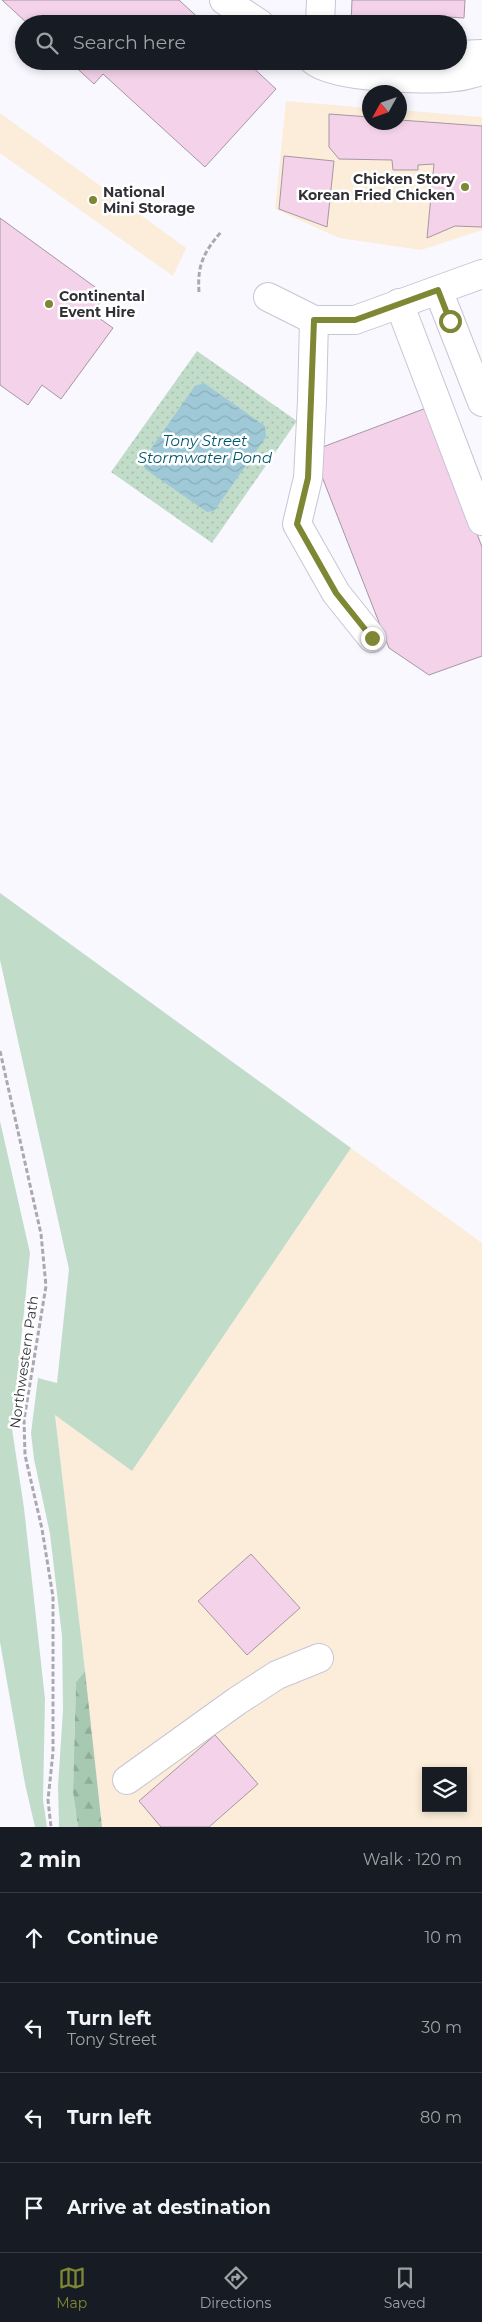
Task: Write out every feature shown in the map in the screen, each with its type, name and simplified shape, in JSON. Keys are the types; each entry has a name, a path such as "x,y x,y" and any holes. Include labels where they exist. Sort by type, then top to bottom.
{"street":[{"path":"224,0 246,15"},
{"path":"320,15 321,0"},
{"path":"467,54 482,54"},
{"path":"338,70 357,74 412,78 457,77 482,71"},
{"path":"268,298 314,320 355,320 482,274"},
{"path":"438,290 474,359 482,402"},
{"path":"400,304 482,521"},
{"path":"314,320 308,478 297,524 336,593 372,638"},
{"path":"127,1780 237,1701 277,1676 319,1658"}],"path":[{"path":"199,292 202,260 207,248 222,232"},
{"name":"Northwestern Path","path":"0,1051 41,1234 46,1286 24,1420 25,1455 42,1529 53,1597 53,1752 48,1800 51,1827"}],"shaded area":[{"path":"286,101 362,107 362,130 407,130 407,111 482,117 482,230 421,250 339,238 275,209"},
{"name":"National Mini Storage","path":"0,113 186,248 173,276 0,153"},
{"path":"351,1148 482,1243 482,1827 102,1827 55,1414 132,1471"}],"green space":[{"path":"197,351 297,421 212,543 111,472"},
{"path":"0,893 351,1148 132,1471 55,1415 85,1671 76,1682 73,1792 78,1827 59,1827 58,1786 63,1710 62,1636 50,1534 34,1459 31,1433 38,1378 57,1383 69,1269 0,960"},
{"path":"0,1121 30,1253 12,1429 24,1508 45,1699 43,1800 47,1827 35,1827 25,1784 0,1642"},
{"path":"85,1671 102,1827 78,1827 73,1792 76,1682"}],"water":[{"name":"Tony Street Stormwater Pond","path":"204,383 265,426 266,437 214,511 207,512 145,469 143,460 195,386"}],"building":[{"path":"2,0 179,0 195,15 18,15"},
{"path":"352,0 465,0 464,15 351,15"},
{"path":"79,70 256,70 276,89 205,167 103,74 94,84"},
{"path":"329,114 362,116 362,130 407,130 407,121 482,126 482,227 455,226 427,238 434,164 418,165 418,170 393,170 392,160 339,159 329,147"},
{"path":"284,156 334,161 327,227 279,209"},
{"name":"Continental Event Hire","path":"0,218 106,295 92,313 113,328 61,399 42,385 28,405 0,385"},
{"path":"429,407 482,547 482,656 429,675 389,648 312,451"},
{"path":"251,1554 300,1608 247,1655 198,1601"},
{"path":"215,1735 258,1784 209,1827 161,1827 139,1801"}],"place":[{"name":"Chicken Story Korean Fried Chicken","path":"465,187"},
{"name":"National Mini Storage","path":"93,200"},
{"name":"Continental Event Hire","path":"49,304"}],"route":[{"path":"372,638 336,593 297,524 308,478 314,320 355,320 438,290 450,321"}]}
